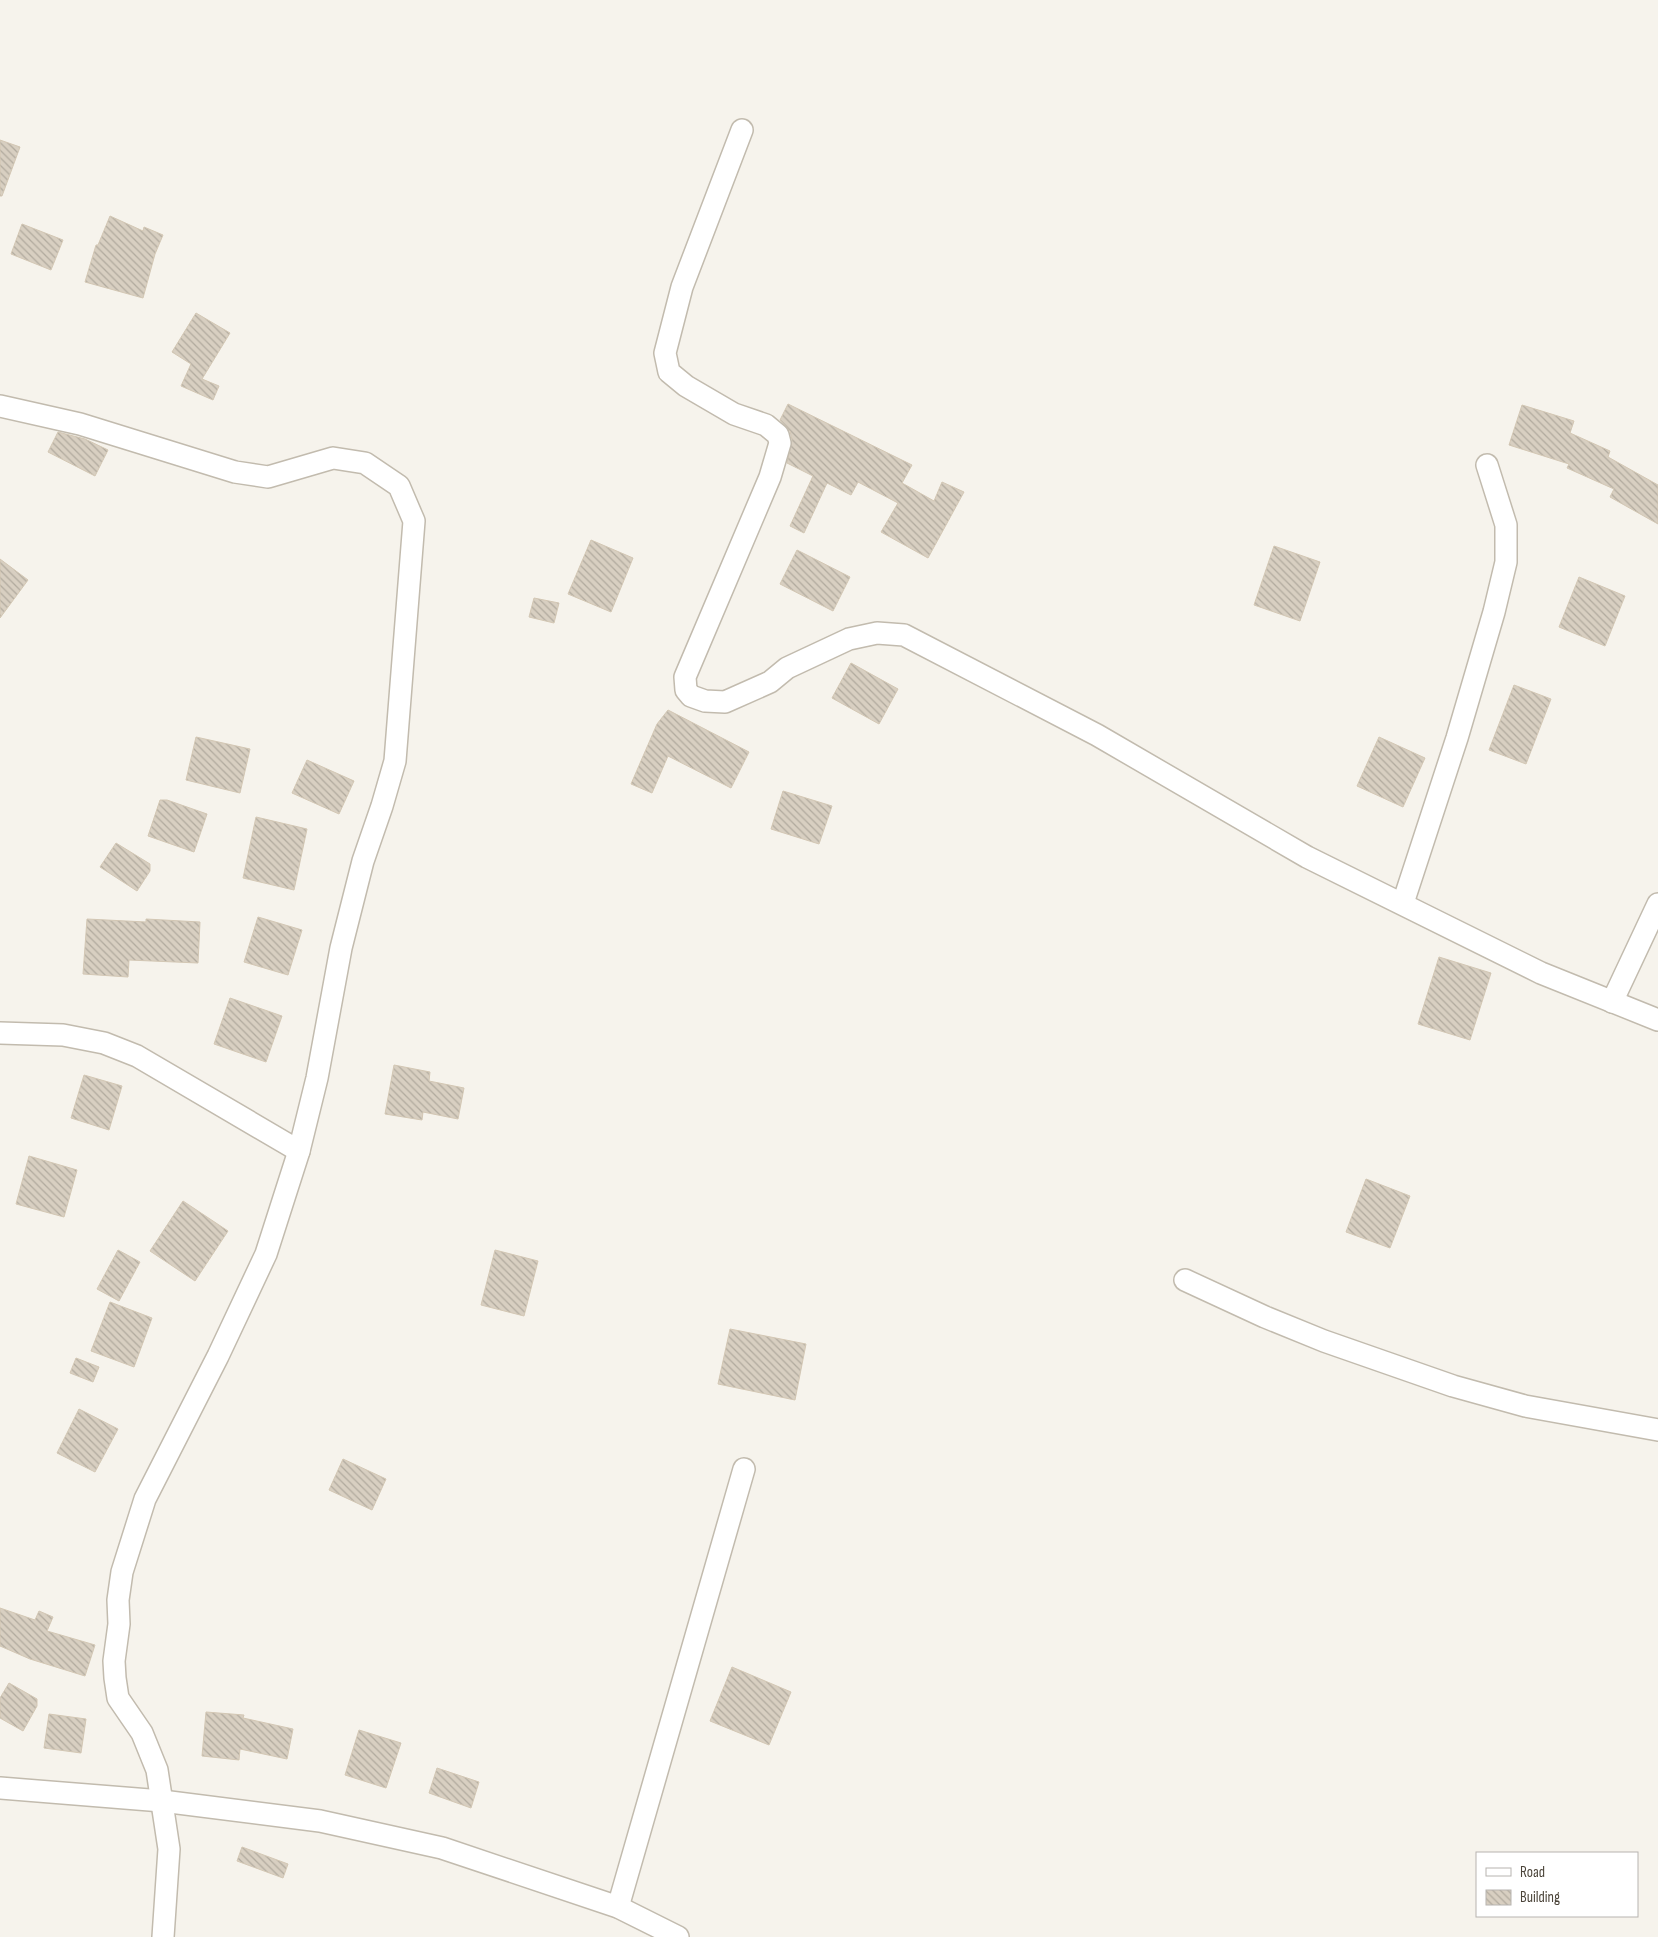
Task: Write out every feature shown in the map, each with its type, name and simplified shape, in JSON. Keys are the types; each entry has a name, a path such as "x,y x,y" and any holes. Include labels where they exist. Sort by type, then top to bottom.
{"street":[{"path":"742,130 682,287 665,354 669,372 686,386 734,414 766,425 778,435 780,443 770,477 685,677 686,690 691,696 705,701 725,702 770,682 787,668 849,639 877,633 904,635 1097,735 1308,856 1541,973 1658,1020"},
{"path":"0,406 80,424 235,472 268,477 333,458 365,463 399,486 414,522 395,761 363,861 341,948 317,1078 299,1150 266,1254 218,1356 145,1499 122,1572 118,1600 119,1624 114,1661 118,1698 142,1733 157,1770 169,1849 163,1937"},
{"path":"1403,903 1463,720 1506,562 1506,525 1487,465"},
{"path":"1612,1002 1658,904"},
{"path":"0,1034 63,1034 104,1043 137,1056 299,1150"},
{"path":"1185,1280 1265,1317 1324,1341 1453,1386 1525,1406 1658,1430"},
{"path":"618,1906 744,1469"},
{"path":"0,1788 162,1801 320,1821 442,1848 618,1906 678,1937"}],"building":[{"path":"0,140 20,147 2,196 0,196"},
{"path":"110,216 143,231 144,227 163,235 155,254 143,298 85,282 96,245 98,245"},
{"path":"22,224 63,240 51,270 11,254"},
{"path":"196,313 230,333 202,379 219,386 213,400 181,386 191,364 172,352"},
{"path":"788,404 912,465 902,483 934,501 942,482 964,492 928,558 881,532 898,503 858,482 851,495 827,483 804,533 790,526 813,476 787,463 792,440 790,431 780,420"},
{"path":"1522,405 1574,421 1570,433 1610,451 1608,457 1658,485 1658,524 1610,497 1614,489 1567,468 1569,464 1509,445"},
{"path":"58,432 85,439 108,450 95,476 48,452"},
{"path":"591,540 633,558 611,612 568,594"},
{"path":"1274,546 1320,562 1300,621 1254,605"},
{"path":"797,550 850,577 833,611 780,584"},
{"path":"0,559 28,580 0,618"},
{"path":"1579,577 1625,596 1605,646 1559,627"},
{"path":"534,598 559,603 554,623 529,617"},
{"path":"851,663 898,689 879,724 832,698"},
{"path":"1514,685 1551,699 1526,764 1489,750"},
{"path":"668,710 749,752 731,788 668,756 652,793 631,784 657,724"},
{"path":"196,737 250,749 240,793 186,780"},
{"path":"1379,737 1425,758 1403,807 1357,786"},
{"path":"307,760 354,781 339,814 292,793"},
{"path":"783,791 832,806 819,844 771,829"},
{"path":"160,800 167,800 207,814 194,852 148,836"},
{"path":"256,817 307,829 294,890 243,878"},
{"path":"116,843 150,864 150,871 137,891 100,867"},
{"path":"258,917 302,930 288,975 244,962"},
{"path":"87,919 146,922 146,919 200,922 198,963 129,960 128,977 83,974"},
{"path":"1439,957 1491,973 1470,1040 1418,1024"},
{"path":"230,998 282,1016 266,1062 214,1044"},
{"path":"394,1065 430,1072 429,1081 464,1088 458,1119 423,1112 422,1120 385,1114"},
{"path":"84,1075 122,1086 109,1130 71,1118"},
{"path":"29,1156 77,1170 64,1217 16,1204"},
{"path":"1366,1179 1410,1196 1390,1248 1346,1232"},
{"path":"183,1201 228,1231 195,1281 150,1251"},
{"path":"118,1250 140,1262 119,1301 97,1289"},
{"path":"495,1250 538,1261 524,1316 481,1305"},
{"path":"110,1302 152,1318 134,1367 91,1351"},
{"path":"730,1329 806,1344 795,1400 718,1384"},
{"path":"76,1358 99,1367 93,1382 70,1373"},
{"path":"79,1409 118,1429 95,1472 57,1453"},
{"path":"343,1459 386,1479 372,1510 329,1490"},
{"path":"0,1608 35,1620 39,1611 53,1617 47,1631 95,1645 85,1676 30,1659 0,1646"},
{"path":"732,1667 791,1692 769,1745 710,1721"},
{"path":"9,1683 37,1699 37,1706 23,1731 0,1718 0,1698"},
{"path":"206,1712 244,1715 243,1718 293,1729 287,1759 240,1749 239,1760 202,1756"},
{"path":"49,1714 86,1719 81,1753 44,1748"},
{"path":"359,1730 401,1743 386,1788 345,1775"},
{"path":"437,1768 479,1782 471,1808 429,1793"},
{"path":"242,1847 288,1864 283,1878 237,1861"}]}
